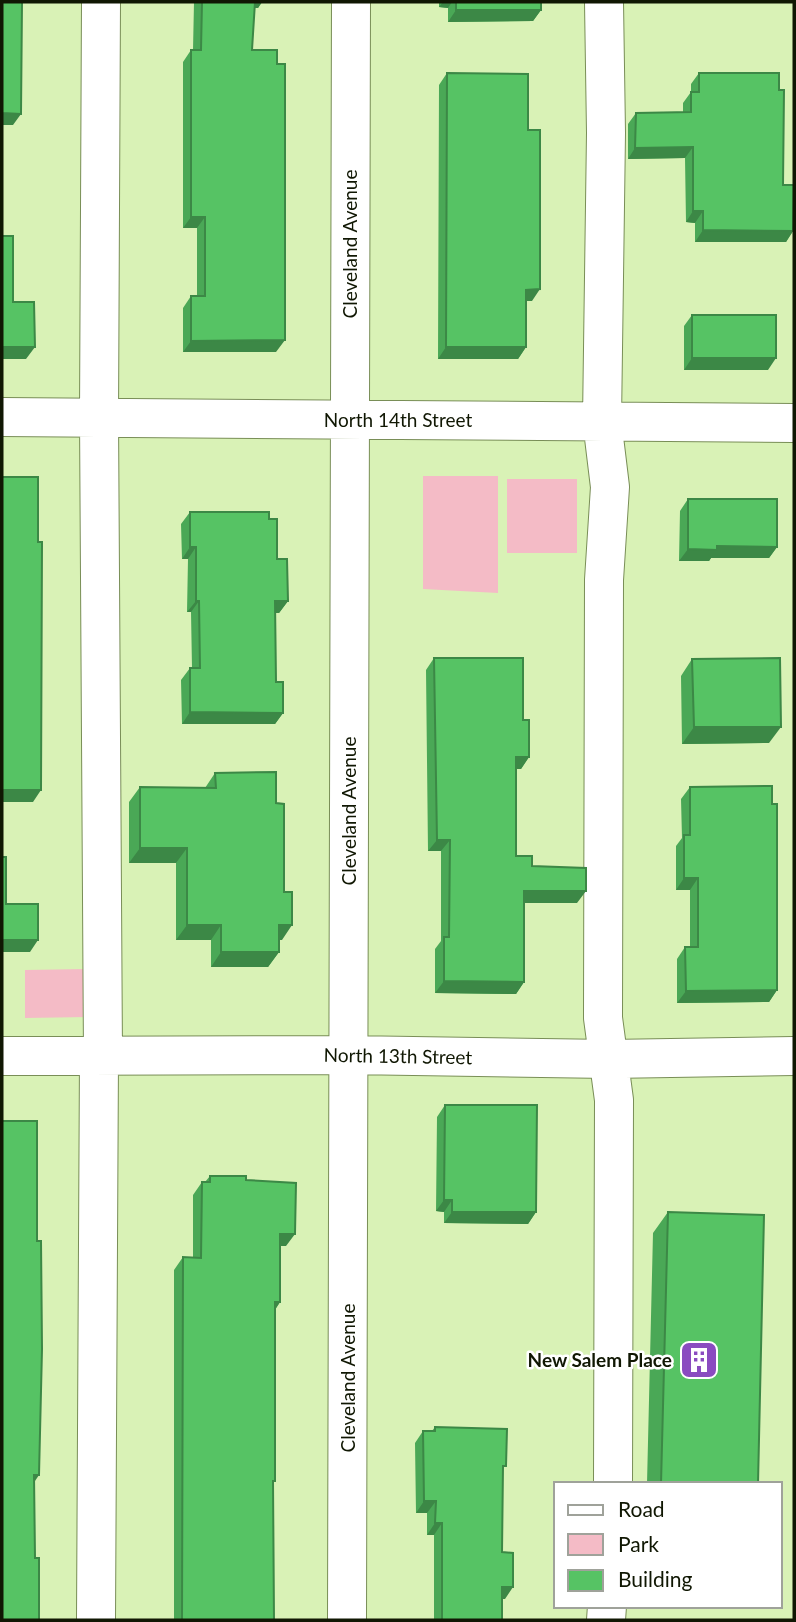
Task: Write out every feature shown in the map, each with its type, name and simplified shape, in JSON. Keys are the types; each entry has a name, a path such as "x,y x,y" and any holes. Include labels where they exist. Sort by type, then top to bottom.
{"street":[{"path":"96,1620 101,1056 101,2"},
{"name":"Cleveland Avenue","path":"347,1620 351,2"},
{"path":"604,2 607,133 602,421 610,487 604,580 603,1004 614,1100 613,1482"},
{"name":"North 14th Street","path":"2,416 794,423"},
{"name":"North 13th Street","path":"2,1056 349,1055 609,1059 794,1056"}],"green space":[{"path":"423,476 498,476 498,593 423,589"},
{"path":"507,479 577,479 577,553 507,553"},
{"path":"87,969 88,1017 25,1018 25,970"}],"building":[{"path":"2,2 22,2 21,114 2,113"},
{"path":"202,2 255,2 252,50 277,50 277,64 285,64 285,340 191,341 191,296 205,296 205,217 191,217 191,50 201,50"},
{"path":"456,2 541,2 541,10 456,10"},
{"path":"447,73 528,74 528,130 540,130 540,289 526,290 526,347 446,347"},
{"path":"699,73 779,73 779,90 784,90 783,185 794,185 793,231 703,230 703,211 693,211 693,147 635,148 636,113 691,112 691,92 699,92"},
{"path":"2,236 13,236 13,302 34,302 35,347 2,347"},
{"path":"692,315 776,315 776,358 692,358"},
{"path":"2,477 38,477 38,542 42,542 41,790 2,790"},
{"path":"688,499 777,499 777,547 717,546 717,550 688,549"},
{"path":"190,512 269,512 269,519 277,519 277,559 287,559 288,601 275,601 276,682 283,682 283,713 190,712 190,668 200,668 196,547 190,547"},
{"path":"434,658 523,658 523,720 529,720 529,757 516,757 516,856 532,856 532,866 586,868 586,891 524,891 524,982 444,981 444,937 449,937 450,840 437,840"},
{"path":"780,658 781,727 694,727 692,659"},
{"path":"276,772 276,803 284,804 284,892 292,892 292,925 279,925 279,952 221,952 221,925 187,925 187,848 140,848 140,787 216,788 215,773"},
{"path":"772,786 772,804 777,804 777,990 686,991 685,947 698,947 698,878 684,878 684,835 690,835 690,787"},
{"path":"2,857 6,857 6,904 38,904 38,940 2,940"},
{"path":"445,1105 537,1105 536,1212 452,1212 452,1200 444,1200"},
{"path":"2,1121 37,1121 37,1241 41,1241 42,1349 39,1475 34,1475 35,1558 39,1558 39,1620 2,1620"},
{"path":"210,1176 246,1176 246,1180 296,1183 295,1234 280,1234 280,1302 275,1302 274,1620 182,1620 183,1257 201,1258 202,1182 210,1182"},
{"name":"New Salem Place","path":"668,1212 764,1215 758,1482 661,1482"},
{"path":"435,1427 507,1429 506,1466 503,1466 502,1552 513,1553 513,1587 502,1587 502,1620 442,1620 442,1523 435,1523 436,1501 424,1501 423,1431 435,1431"}],"place":[{"name":"New Salem Place","path":"699,1360"}]}
